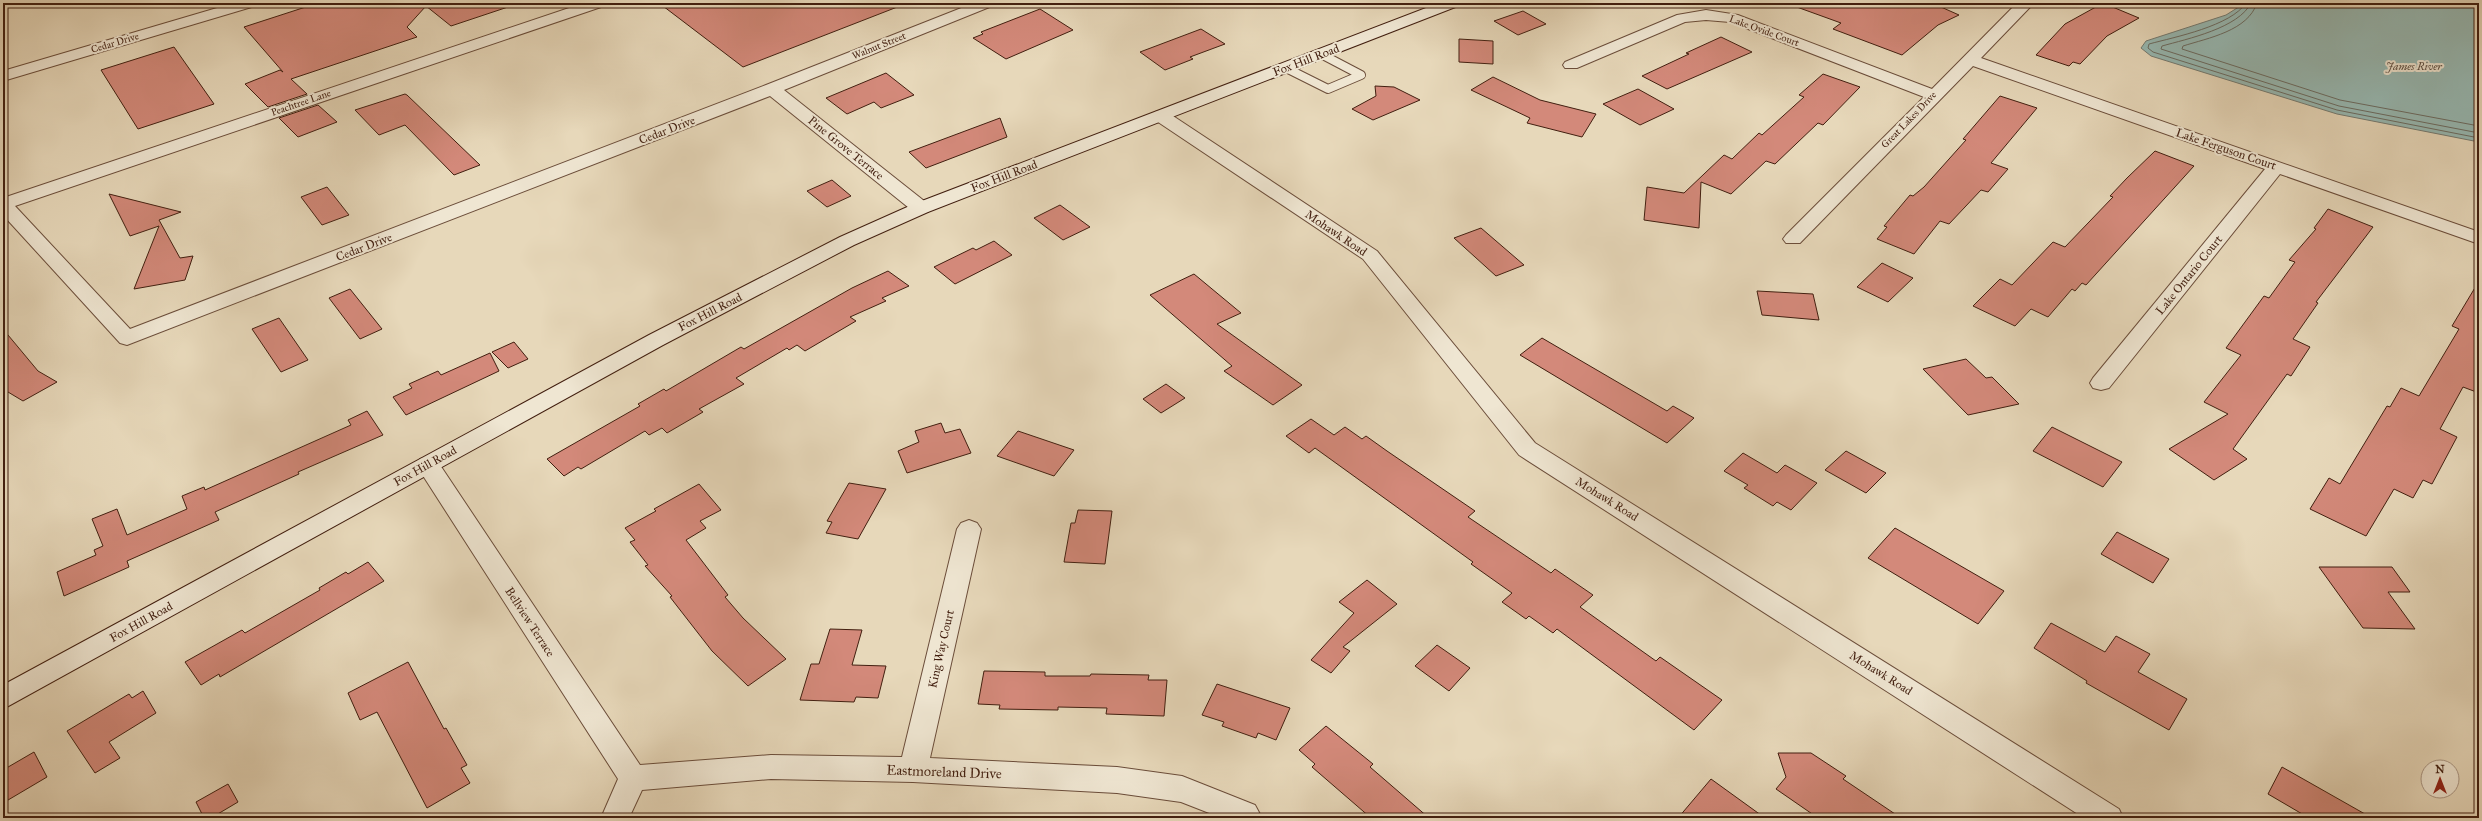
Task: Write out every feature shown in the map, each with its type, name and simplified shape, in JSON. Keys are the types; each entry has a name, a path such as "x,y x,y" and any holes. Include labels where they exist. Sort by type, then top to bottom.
{"street":[{"name":"Cedar Drive","path":"3,76 250,3"},
{"name":"Peachtree Lane","path":"3,204 599,3"},
{"name":"Walnut Street","path":"772,89 987,3"},
{"name":"Fox Hill Road","path":"3,698 656,340 847,241 921,208 1453,3"},
{"name":"Great Lakes Drive","path":"1794,239 1933,95 1972,60 2026,3"},
{"name":"Lake Ovide Court","path":"1571,65 1682,18 1706,15 1733,18 1933,95"},
{"name":"Lake Ferguson Court","path":"1972,60 2479,238"},
{"name":"Cedar Drive","path":"3,204 127,338 772,89"},
{"name":"Pine Grove Terrace","path":"772,89 921,208"},
{"name":"Mohawk Road","path":"1160,116 1370,256 1527,449 2110,818"},
{"name":"Lake Ontario Court","path":"2101,383 2276,167"},
{"name":"Bellview Terrace","path":"428,465 633,778"},
{"name":"King Way Court","path":"913,770 969,529"},
{"name":"Eastmoreland Drive","path":"633,778 771,767 913,770 1117,780 1182,789 1245,814 1248,818"},
{"path":"615,818 633,778"}],"lane":[{"path":"1286,68 1328,89 1361,75 1322,54"}],"water":[{"name":"James River","path":"2245,3 2479,3 2479,142 2337,114 2151,56 2141,48 2146,41 2226,15"}],"building":[{"path":"318,3 508,3 508,7 451,26 426,6 407,27 417,37 291,79 307,94 268,107 245,84 280,70 283,72 244,27"},
{"path":"659,3 905,3 905,4 743,67"},
{"path":"1795,3 1932,3 1959,15 1938,25 1902,55 1833,29 1841,23 1794,6"},
{"path":"2103,3 2139,18 2107,36 2080,64 2073,62 2069,66 2036,55 2065,24"},
{"path":"1040,9 1073,30 1006,59 973,38 983,34 981,32"},
{"path":"1523,11 1546,24 1518,35 1494,21"},
{"path":"1201,29 1225,44 1190,57 1193,59 1165,70 1140,52"},
{"path":"1721,37 1752,52 1667,89 1642,76 1689,54 1686,53"},
{"path":"1459,39 1493,41 1493,64 1459,62"},
{"path":"174,47 214,104 138,129 101,70"},
{"path":"886,73 914,95 881,108 874,102 847,114 826,98"},
{"path":"1823,74 1860,87 1823,125 1818,123 1775,164 1766,161 1731,194 1701,182 1699,228 1644,220 1647,187 1684,193 1724,155 1732,159 1759,133 1762,135 1804,97 1799,95"},
{"path":"1493,77 1540,100 1596,114 1582,137 1527,123 1530,118 1471,90"},
{"path":"1375,86 1394,87 1420,100 1373,120 1352,109 1376,96"},
{"path":"1638,89 1674,109 1640,125 1603,104"},
{"path":"405,94 480,165 454,175 405,125 379,135 355,110"},
{"path":"2000,96 2037,108 1991,163 2008,169 1988,192 1981,190 1949,224 1940,221 1914,254 1877,239 1887,227 1884,226 1910,195 1913,196 1924,187 1966,140 1963,139"},
{"path":"318,105 337,122 298,137 279,118"},
{"path":"1000,118 1007,137 926,168 909,152"},
{"path":"2155,151 2194,166 2086,285 2082,283 2075,291 2072,289 2048,317 2031,309 2015,326 1973,306 2000,279 2012,285 2053,242 2065,247 2113,197 2110,196"},
{"path":"832,180 851,196 827,207 807,191"},
{"path":"327,187 349,215 322,225 301,197"},
{"path":"109,194 181,212 159,220 180,258 193,256 185,280 134,289 159,226 130,236"},
{"path":"1060,205 1090,227 1063,240 1034,218"},
{"path":"2328,209 2373,227 2316,302 2318,303 2293,339 2310,347 2291,376 2287,374 2233,449 2247,459 2214,480 2169,449 2228,414 2204,402 2241,355 2226,348 2264,296 2269,298 2295,262 2289,260 2316,229 2314,228"},
{"path":"1481,228 1524,265 1496,276 1454,238"},
{"path":"994,241 1012,255 955,284 934,267 973,248 976,250"},
{"path":"1882,263 1913,278 1888,302 1857,287"},
{"path":"888,271 909,286 882,298 886,301 850,317 856,321 805,351 797,345 789,350 787,348 736,378 744,384 699,409 703,412 667,433 662,428 649,435 645,431 581,469 578,467 564,476 547,459 640,406 638,404 664,389 666,391 741,347 744,349 852,288"},
{"path":"1194,274 1241,313 1217,324 1302,385 1273,405 1224,371 1232,366 1150,295"},
{"path":"2479,281 2479,393 2463,387 2440,429 2457,437 2432,484 2423,480 2413,498 2394,489 2366,536 2310,509 2329,478 2340,484 2387,406 2390,407 2401,388 2419,396 2459,329 2452,326"},
{"path":"350,289 382,329 360,339 329,298"},
{"path":"1757,291 1813,294 1819,320 1762,315"},
{"path":"279,318 308,360 281,372 252,329"},
{"path":"3,329 38,371 57,382 23,401 3,389"},
{"path":"1542,338 1667,411 1673,406 1694,418 1667,443 1520,355"},
{"path":"514,342 528,359 508,368 492,352"},
{"path":"490,353 499,371 406,415 393,397 412,388 409,384 438,371 441,375"},
{"path":"1966,359 1986,378 1992,377 2019,404 1968,415 1923,369"},
{"path":"1166,384 1185,398 1161,413 1143,399"},
{"path":"367,411 383,435 298,472 299,474 215,512 219,520 127,561 129,567 64,596 57,572 96,555 94,550 103,546 92,519 117,509 127,535 187,509 182,496 204,487 205,490 351,425 348,420"},
{"path":"1311,419 1334,435 1345,427 1362,439 1366,436 1475,511 1468,517 1551,573 1555,569 1593,595 1580,607 1656,661 1660,657 1722,700 1694,730 1557,629 1553,633 1529,616 1526,619 1502,602 1512,593 1471,564 1473,562 1315,448 1309,453 1286,436"},
{"path":"941,423 945,433 960,429 971,453 907,473 898,451 919,442 915,431"},
{"path":"2052,427 2122,462 2103,487 2033,451"},
{"path":"1018,431 1074,450 1054,476 997,456"},
{"path":"1846,451 1886,473 1866,493 1825,470"},
{"path":"1743,453 1777,473 1785,465 1817,483 1791,510 1777,502 1773,506 1744,488 1748,485 1724,471"},
{"path":"849,483 886,489 858,539 826,533 832,522 827,521"},
{"path":"699,484 721,510 700,521 706,528 686,540 728,595 725,597 743,618 786,659 748,686 712,651 670,597 672,596 645,566 648,565 630,542 635,540 625,528 656,511 654,509"},
{"path":"1078,510 1112,511 1105,564 1064,562 1071,523 1075,523"},
{"path":"1895,528 2004,591 1978,624 1868,558"},
{"path":"2117,532 2169,559 2153,583 2101,554"},
{"path":"368,562 384,581 220,677 219,674 201,685 185,662 242,630 245,633 320,590 319,588 346,572 348,574"},
{"path":"2319,567 2392,567 2410,592 2388,592 2415,629 2363,628"},
{"path":"1367,580 1397,604 1343,647 1350,651 1331,673 1311,660 1354,613 1339,602"},
{"path":"2051,623 2105,652 2116,636 2150,654 2138,672 2187,699 2169,730 2086,683 2087,681 2034,648"},
{"path":"830,629 862,630 852,665 886,666 878,698 856,697 854,702 800,700 811,664 819,664"},
{"path":"1437,645 1470,668 1449,691 1415,666"},
{"path":"408,662 444,729 446,728 467,765 461,768 470,783 427,808 377,712 360,720 348,693"},
{"path":"984,671 1045,672 1045,676 1090,676 1091,674 1149,675 1148,680 1167,680 1164,716 1106,714 1107,708 1058,707 1058,710 999,709 1000,705 978,704"},
{"path":"1217,684 1290,708 1276,740 1258,733 1256,738 1222,726 1224,722 1202,715"},
{"path":"143,691 156,713 109,742 120,758 95,773 67,731 129,694 132,698"},
{"path":"1326,726 1373,764 1370,767 1429,818 1371,818 1312,767 1315,764 1299,750"},
{"path":"34,752 47,777 3,803 3,770"},
{"path":"1778,753 1811,753 1846,776 1843,779 1901,818 1818,818 1776,789 1786,777"},
{"path":"2282,767 2372,818 2309,818 2268,794"},
{"path":"1711,779 1765,818 1678,818"},
{"path":"228,784 238,802 211,818 204,818 196,802"}]}
